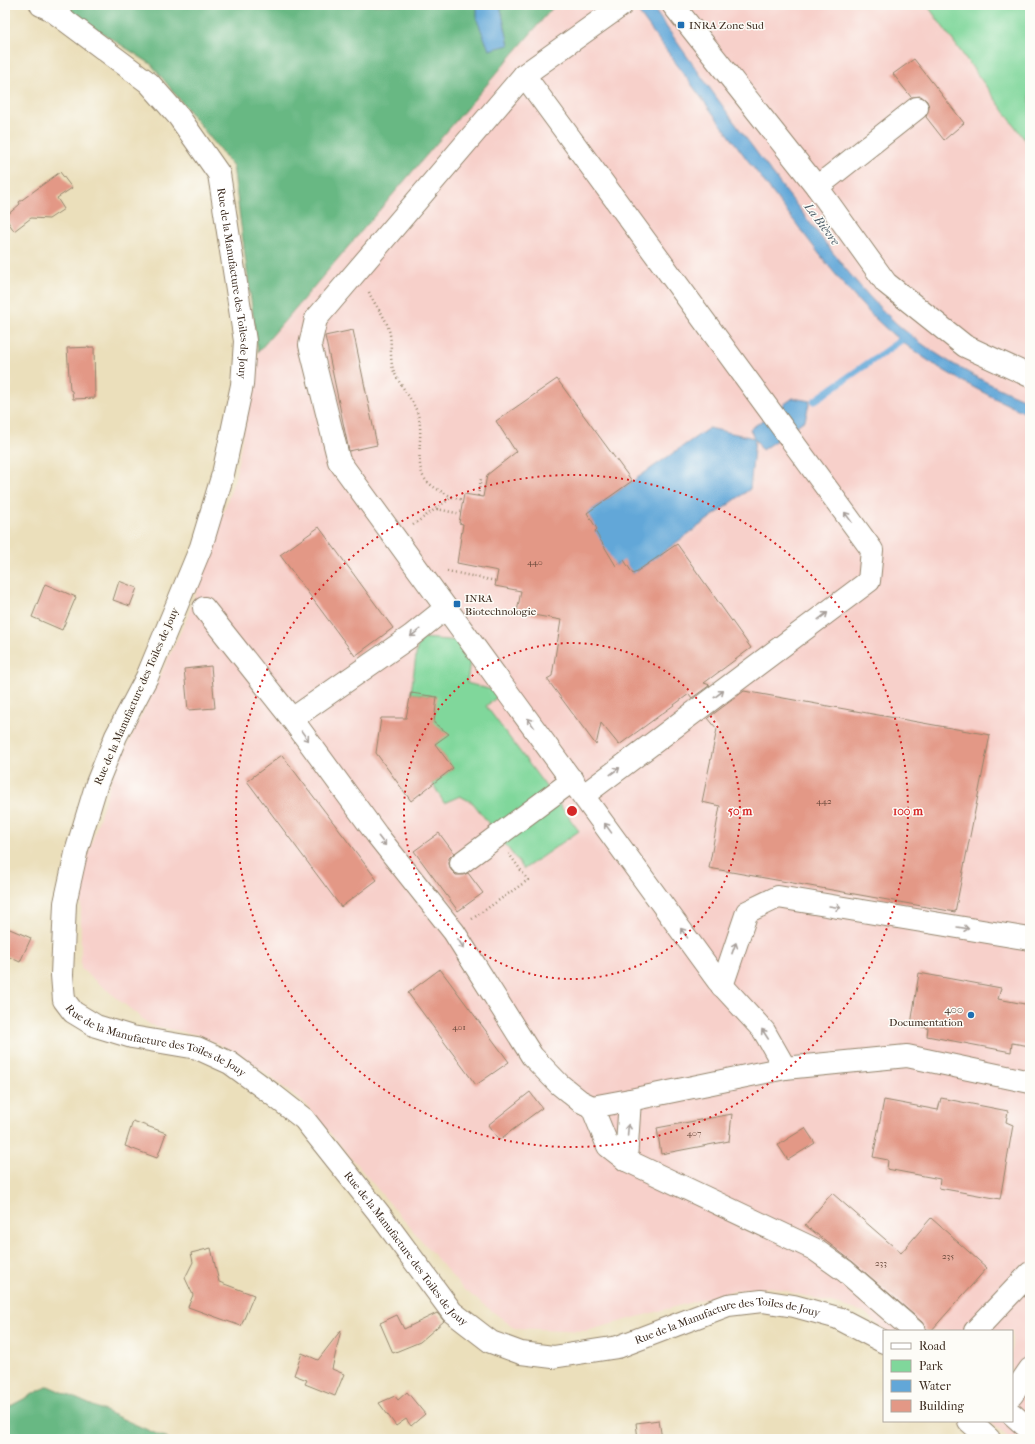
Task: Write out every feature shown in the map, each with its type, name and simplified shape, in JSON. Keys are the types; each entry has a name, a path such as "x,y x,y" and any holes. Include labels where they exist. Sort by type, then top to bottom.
{"street":[{"name":"Rue de la Manufacture des Toiles de Jouy","path":"42,5 50,9 149,83 179,117 219,174 245,341 242,385 231,437 223,474 201,547 147,677 116,736 100,776 77,849 65,903 62,975 64,1000 73,1012 96,1026 132,1037 197,1048 230,1063 272,1094 304,1120 378,1212 452,1312 492,1342 520,1352 552,1357 589,1352 618,1347 728,1305 762,1301 794,1306 838,1318 883,1341"},
{"path":"622,5 524,75 316,319 310,345 339,461 722,986 764,1032 785,1068"},
{"path":"673,5 817,187 886,283 966,346 1030,376"},
{"path":"461,863 496,837 578,788 869,581 872,550 524,75"},
{"path":"817,187 917,108"},
{"path":"204,608 292,719 377,835 454,932 532,1056 559,1084 580,1101 592,1106 630,1100 785,1068 907,1056 1030,1082"},
{"path":"292,719 411,636 446,608"},
{"path":"722,986 747,912 778,897 1030,939"},
{"path":"626,1160 630,1100"},
{"path":"592,1106 608,1146 626,1160 814,1249 845,1271 913,1330"},
{"path":"976,1330 1030,1273"},
{"path":"1013,1394 1030,1368"},
{"path":"1013,1415 1030,1430"},
{"path":"970,1422 989,1439"}],"path":[{"path":"361,267 371,298 379,308 389,328 393,369 413,402 418,416 421,427 419,444 423,476 428,482 452,497 463,500"},
{"path":"478,496 481,479"},
{"path":"395,538 452,497"},
{"path":"436,509 461,514"},
{"path":"444,571 496,581"},
{"path":"454,932 528,880 496,837"}],"shaded area":[{"path":"555,5 927,5 1030,147 1030,1439 1010,1439 990,1422 1013,1422 1013,1330 884,1330 864,1312 771,1287 733,1291 586,1331 514,1328 462,1288 305,1104 242,1055 198,1035 150,1025 81,969 81,877 111,780 187,618 235,478 258,352"}],"green space":[{"path":"59,5 555,5 258,352 233,166 151,64"},
{"path":"927,5 1030,5 1030,147"},
{"path":"423,638 461,641 471,653 467,683 499,692 501,694 486,706 579,831 524,869 473,803 460,796 444,803 433,784 453,768 435,744 444,737 444,730 439,727 433,727 436,697 411,693 417,648"},
{"path":"48,1386 168,1439 5,1439 5,1409"}],"water":[{"path":"477,5 500,5 509,45 489,50 477,20"},
{"path":"633,5 651,5 782,186 846,270 883,311 911,336 943,358 978,378 1030,402 1030,415 978,390 928,361 897,338 867,310 839,279 813,246 729,136"},
{"path":"793,398 810,401 805,420 795,427 780,407"},
{"path":"769,416 781,437 762,450 755,439 750,489 633,574 624,561 616,566 591,534 597,529 587,513 709,428 754,438 750,429"}],"building":[{"path":"914,59 964,123 944,140 926,117 929,107 927,101 921,96 911,97 893,74"},
{"path":"60,172 72,188 57,198 64,209 49,219 31,218 14,231 5,217 20,204 19,202"},
{"path":"353,330 377,445 349,451 325,336"},
{"path":"94,347 95,398 73,399 72,391 70,390 67,348"},
{"path":"557,379 632,481 587,513 597,529 595,531 616,566 624,560 633,574 677,544 751,648 704,683 710,685 692,698 689,694 619,745 601,723 596,745 547,679 552,676 561,620 517,612 521,591 495,586 498,571 457,563 463,524 459,523 464,494 483,497 487,475 516,452 496,421"},
{"path":"319,527 393,628 355,656 280,555"},
{"path":"119,581 137,588 130,606 113,600"},
{"path":"45,584 76,597 62,630 32,617"},
{"path":"211,666 215,708 188,710 184,669"},
{"path":"744,691 990,735 955,912 709,868 720,806 702,802 717,729 708,718"},
{"path":"411,693 437,697 434,723 449,734 435,744 453,768 411,801 376,753 381,718 406,718"},
{"path":"282,755 377,880 341,907 247,781"},
{"path":"439,833 454,853 449,858 451,870 456,875 468,873 483,893 458,911 414,851"},
{"path":"5,927 31,938 20,962 5,955"},
{"path":"440,969 509,1062 476,1085 408,993"},
{"name":"400 Documentation","path":"919,973 1001,988 998,999 1030,1005 1030,1046 1012,1043 1011,1052 927,1036 928,1028 911,1025"},
{"path":"530,1092 542,1108 499,1140 488,1125"},
{"path":"941,1098 1008,1111 1006,1122 1013,1125 1000,1199 939,1188 940,1179 887,1169 888,1160 873,1157 884,1100 938,1110"},
{"path":"732,1114 729,1141 661,1154 657,1128"},
{"path":"133,1121 166,1133 157,1158 125,1146"},
{"path":"805,1128 815,1143 788,1160 778,1145"},
{"path":"832,1193 901,1253 931,1218 987,1268 932,1330 926,1330 922,1322 853,1262 805,1225"},
{"path":"211,1248 219,1282 254,1295 241,1326 188,1307 193,1295 185,1278 193,1262 191,1253"},
{"path":"437,1313 444,1321 420,1342 393,1353 380,1323 397,1315 404,1329"},
{"path":"341,1330 332,1369 344,1374 335,1396 305,1384 307,1380 294,1375 302,1353 318,1360"},
{"path":"407,1392 425,1414 411,1426 406,1419 396,1426 379,1403 395,1396 398,1400"},
{"path":"659,1420 662,1439 638,1439 636,1423"}],"waterway":[{"path":"814,401 907,336"}],"place":[{"name":"INRA Zone Sud","path":"681,25"},
{"name":"INRA Biotechnologie","path":"457,604"},
{"name":"400 Documentation","path":"971,1015"}],"water label":[{"name":"La Bièvre","path":"822,224"}]}
